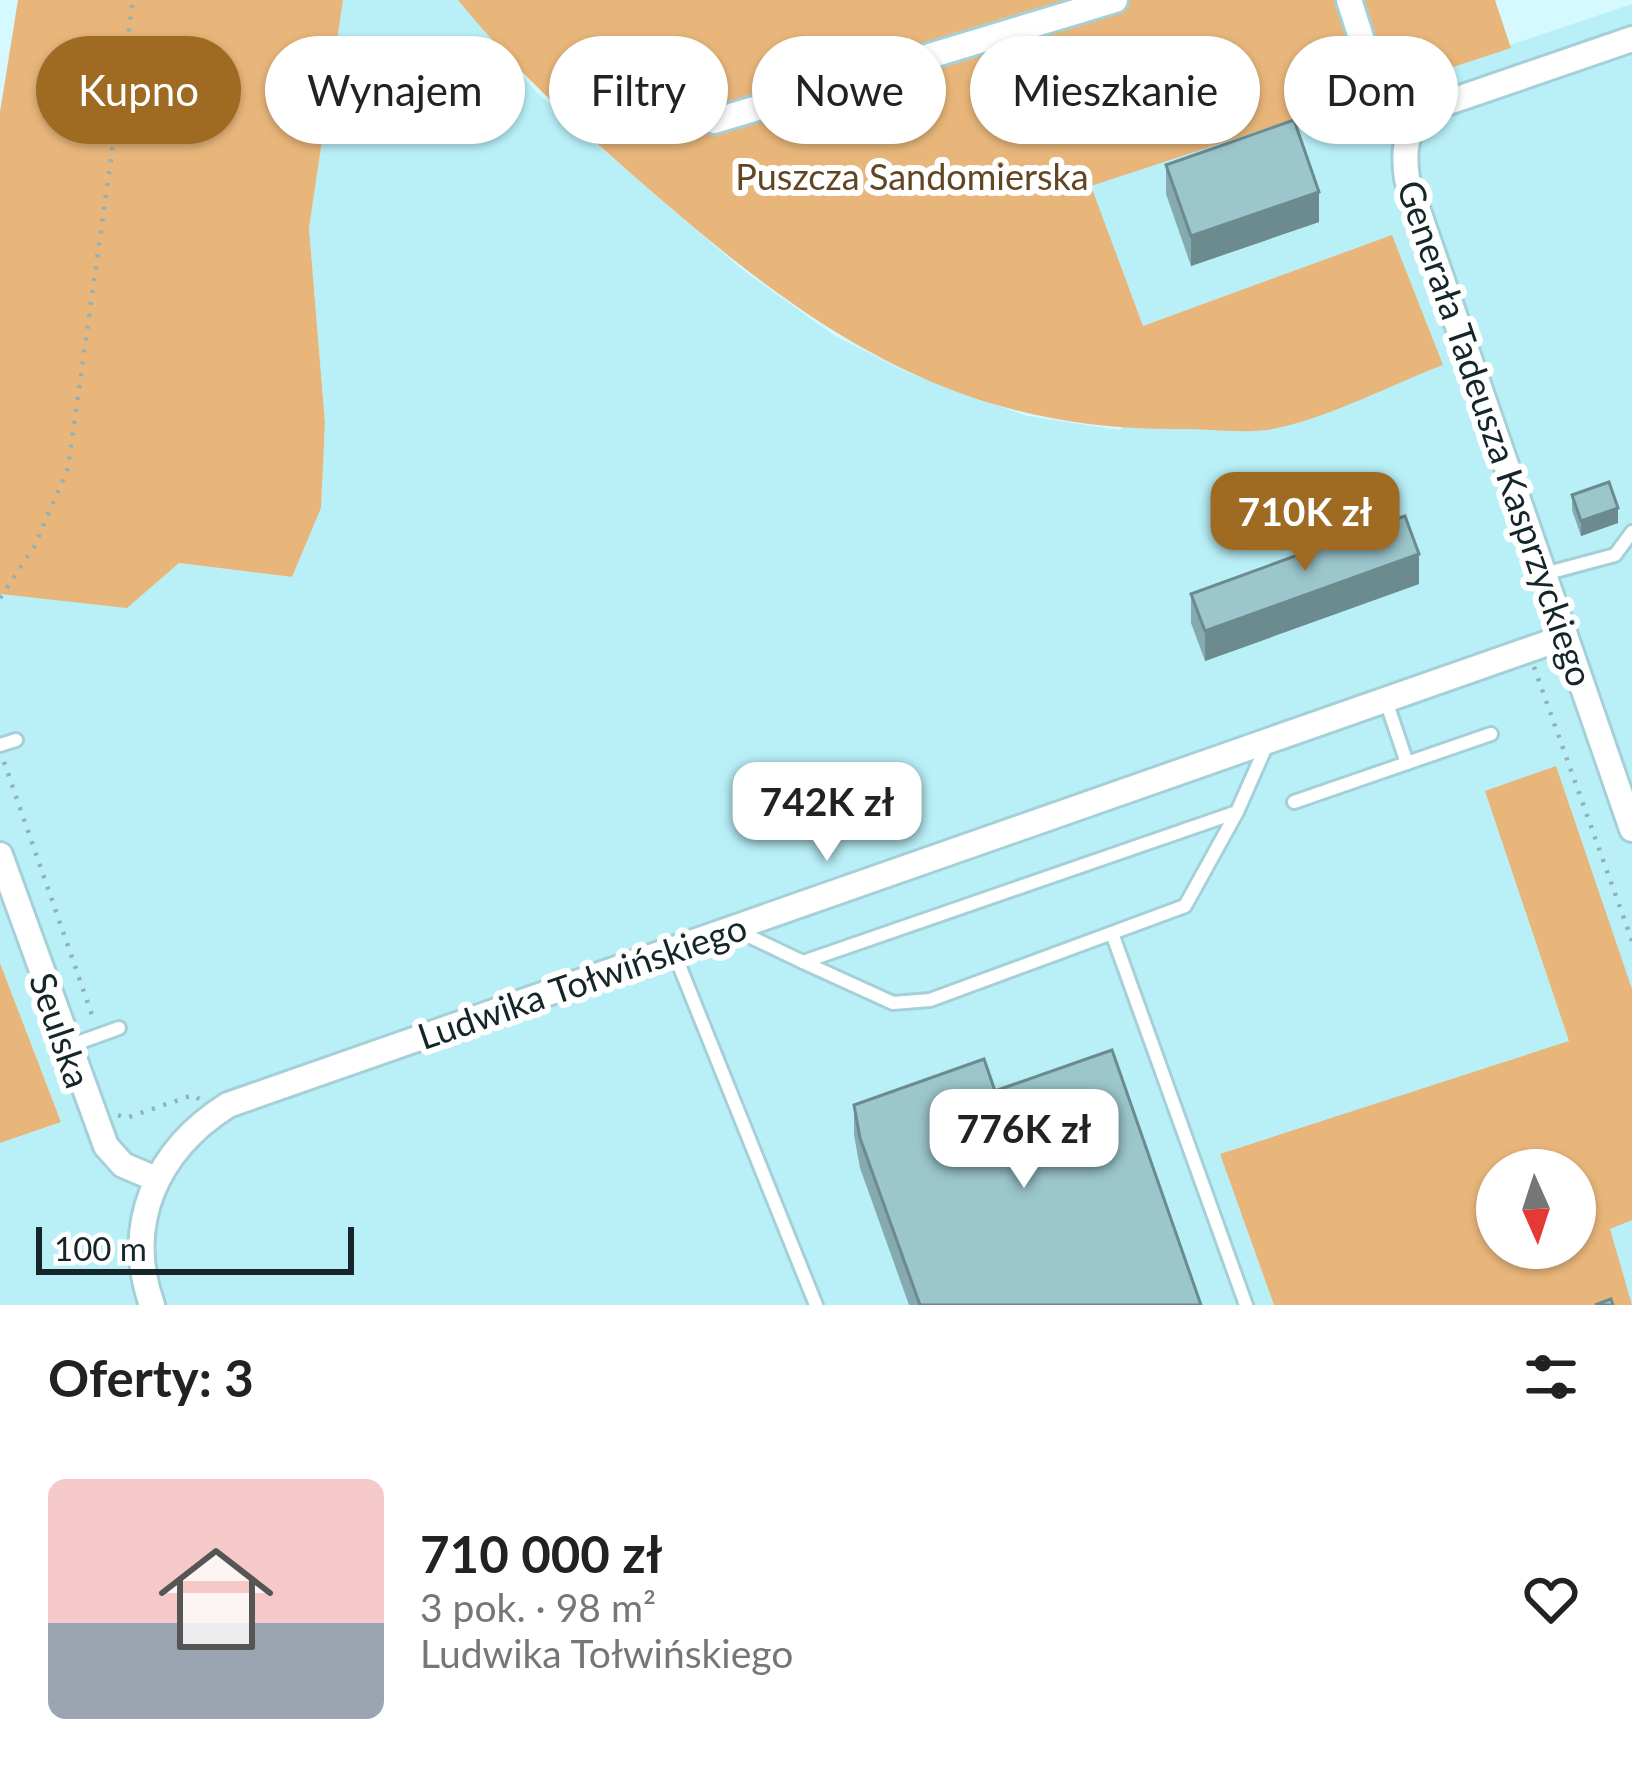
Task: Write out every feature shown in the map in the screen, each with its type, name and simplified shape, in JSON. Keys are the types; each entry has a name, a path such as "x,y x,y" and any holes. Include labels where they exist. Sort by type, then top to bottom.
{"street":[{"path":"728,117 1115,0"},
{"path":"1349,0 1360,36"},
{"name":"Generała Tadeusza Kasprzyckiego","path":"1458,99 1632,39"},
{"name":"Generała Tadeusza Kasprzyckiego","path":"1405,144 1407,179 1632,829"},
{"name":"Ludwika Tołwińskiego","path":"152,1305 141,1240 156,1179 173,1150 213,1115 268,1090 1565,637"},
{"name":"Seulska","path":"0,854 106,1146 124,1165 156,1179"}],"lane":[{"path":"1543,574 1615,554 1632,532"},
{"path":"1386,700 1407,763"},
{"path":"1294,802 1491,734"},
{"path":"0,748 16,740"},
{"path":"733,928 893,1003 930,1000 1185,906 1237,812 1269,741"},
{"path":"803,962 1237,812"},
{"path":"1112,936 1246,1305"},
{"path":"673,949 816,1305"},
{"path":"67,1047 119,1028"}],"path":[{"path":"0,598 34,547 68,468 133,0"},
{"path":"1528,650 1632,941"},
{"path":"0,748 99,1035"},
{"path":"111,1106 126,1118 193,1095 213,1115"}],"shaded area":[{"path":"343,0 458,0 489,36 338,36"},
{"path":"1632,4 1632,1305 0,1305 0,1143 61,1122 0,963 0,594 127,607 179,563 292,577 321,508 325,423 309,228 322,144 525,144 525,79 549,103 549,144 596,144 744,271 835,336 911,374 1027,416 1119,430 1392,236 1143,326 1090,186 1215,144 1260,144 1260,129 1284,121 1284,144 1458,144 1458,62"}],"green space":[{"path":"18,0 343,0 338,36 265,36 265,144 322,144 309,228 325,423 321,508 292,577 179,563 127,608 0,594 0,112"},
{"name":"Puszcza Sandomierska","path":"458,0 1495,0 1511,48 1458,65 1458,36 1284,36 1284,123 1260,130 1260,36 970,36 970,144 1219,144 1091,186 1143,326 1392,235 1443,365 1323,415 1270,429 1232,431 1103,426 1030,414 962,394 836,332 718,247 598,144 728,144 728,36 549,36 549,98 525,75 525,36 489,36"},
{"path":"1556,766 1632,989 1632,1220 1610,1229 1632,1305 1274,1305 1220,1154 1569,1041 1485,791"},
{"path":"0,963 61,1122 0,1143"}],"building":[{"path":"1284,124 1284,144 1302,144 1319,192 1191,236 1166,165 1226,144 1260,144 1260,132"},
{"path":"1609,482 1618,508 1581,521 1572,495"},
{"path":"1405,516 1419,554 1205,631 1191,594"},
{"path":"1112,1050 1201,1305 920,1305 860,1138 854,1105 984,1059 995,1091"}]}
